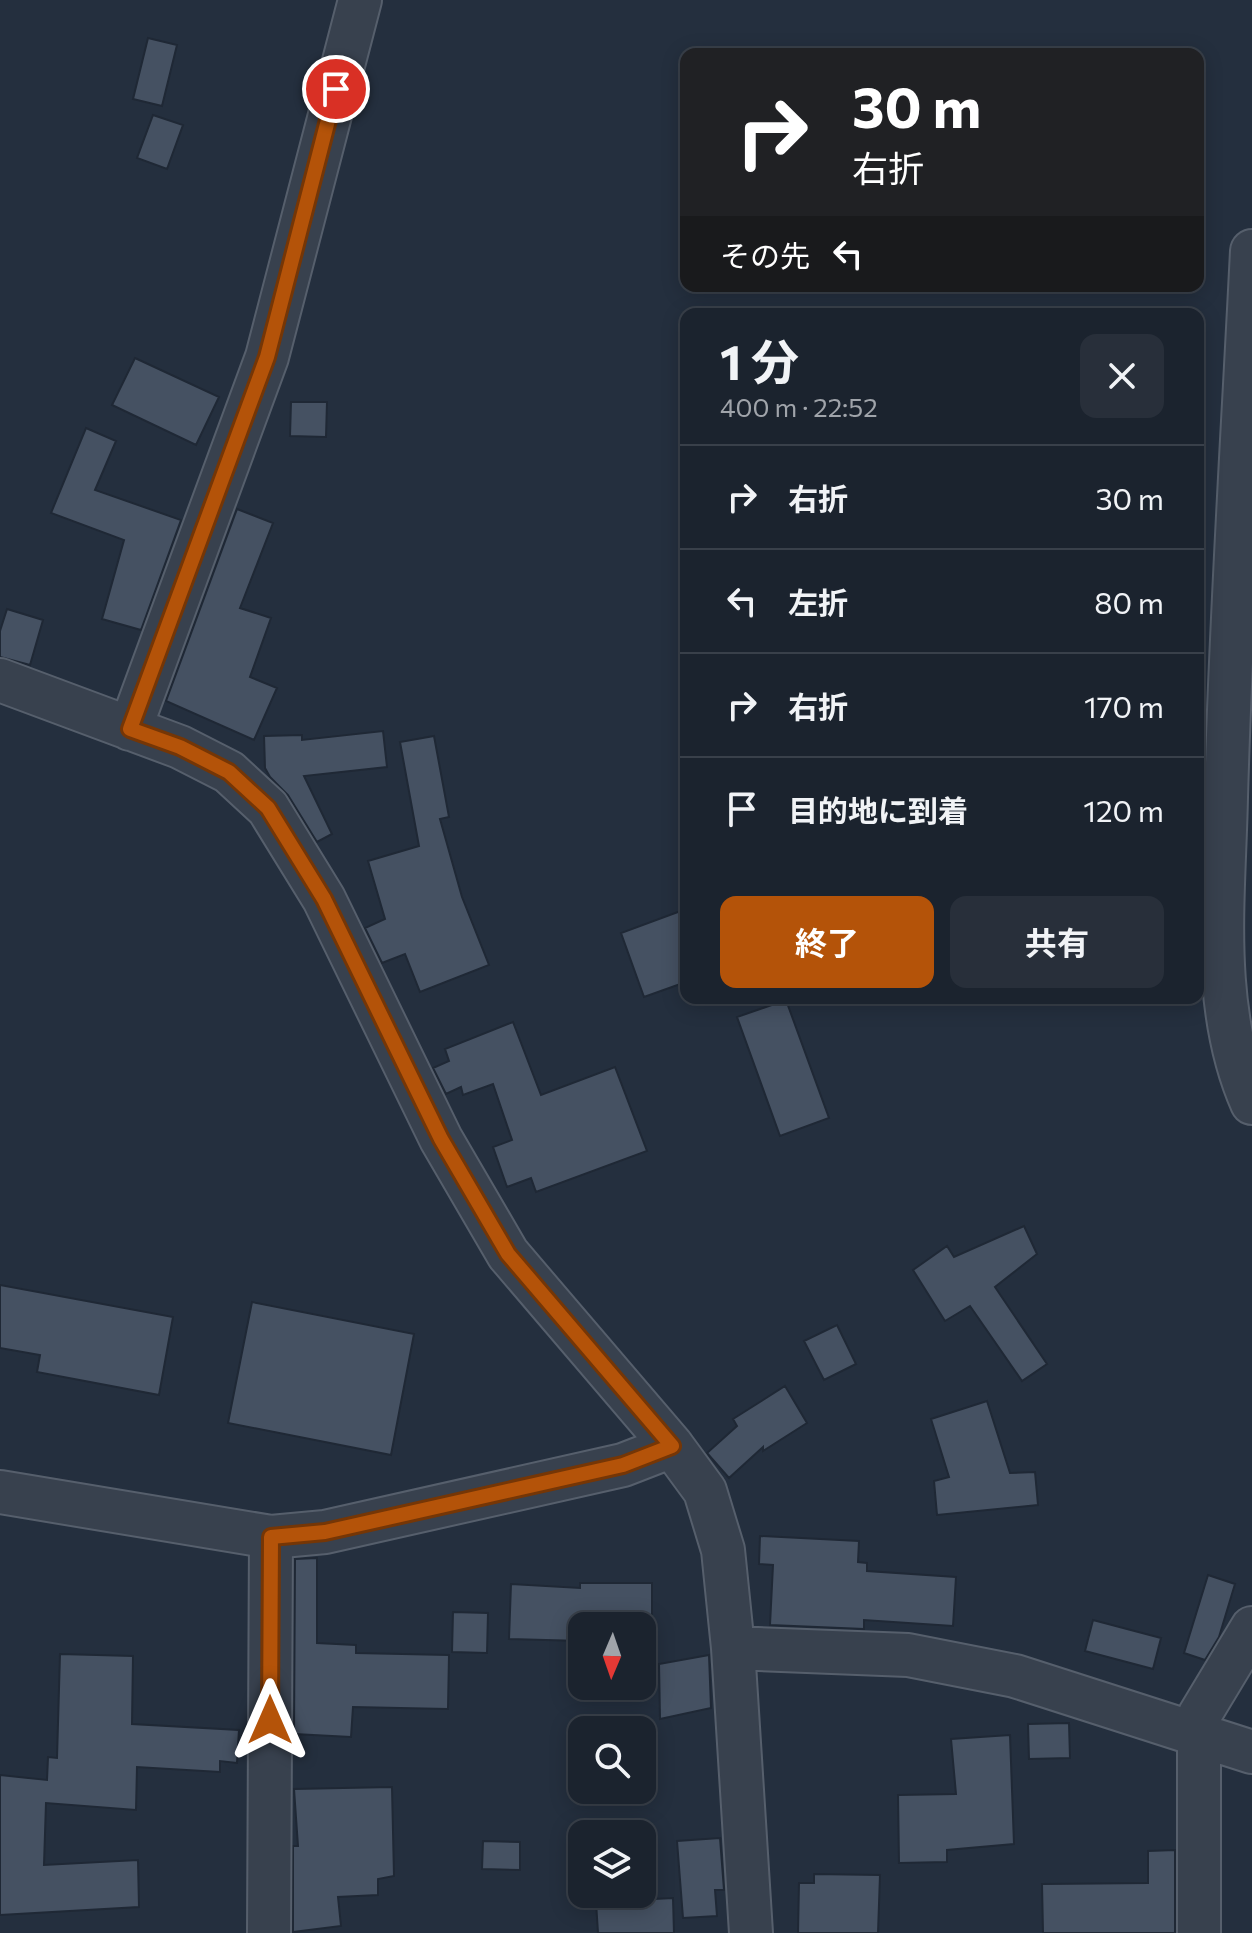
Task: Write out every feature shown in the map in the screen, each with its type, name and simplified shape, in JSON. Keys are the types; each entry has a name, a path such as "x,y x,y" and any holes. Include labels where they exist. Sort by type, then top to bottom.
{"street":[{"path":"130,729 267,357 360,0"},
{"path":"1252,251 1228,716 1222,971 1232,1036 1243,1082 1252,1103"},
{"path":"0,680 180,747 229,772 268,808 324,899 441,1139 508,1254 672,1446 705,1491 723,1550 733,1648 751,1933"},
{"path":"0,1492 271,1537 325,1532 623,1465 672,1446"},
{"path":"269,1933 271,1537"},
{"path":"1199,1933 1199,1716 1252,1628"},
{"path":"733,1648 908,1655 1015,1676 1252,1752"}],"building":[{"path":"148,38 177,45 162,106 133,99"},
{"path":"153,115 183,125 167,169 137,158"},
{"path":"135,358 219,397 196,445 112,405"},
{"path":"291,402 327,402 326,437 290,436"},
{"path":"86,428 116,441 95,490 181,520 141,630 102,619 124,540 51,513"},
{"path":"237,509 273,523 240,608 271,618 250,677 277,688 254,740 166,701"},
{"path":"7,609 43,620 30,665 0,657 0,631"},
{"path":"383,731 387,767 304,776 332,834 317,842 288,795 265,768 264,736 302,735 302,740"},
{"path":"434,736 449,817 440,819 462,897 489,965 420,992 405,954 382,963 365,928 385,919 368,861 419,846 400,742"},
{"path":"680,911 680,984 644,997 621,933"},
{"path":"774,1004 787,1004 829,1118 780,1136 737,1017"},
{"path":"513,1022 541,1095 615,1067 647,1151 536,1192 531,1178 507,1187 493,1147 512,1140 493,1084 463,1095 461,1087 446,1094 433,1068 449,1061 445,1049"},
{"path":"1024,1226 1037,1254 995,1287 1047,1364 1022,1381 970,1306 945,1321 913,1270 947,1246 954,1257"},
{"path":"0,1285 173,1317 159,1395 37,1372 40,1355 0,1348"},
{"path":"252,1302 414,1334 391,1455 228,1423"},
{"path":"837,1325 856,1364 824,1380 804,1341"},
{"path":"785,1386 807,1423 763,1451 763,1447 729,1478 707,1453 737,1426 733,1419"},
{"path":"987,1401 1010,1473 1035,1472 1038,1505 937,1515 934,1481 949,1477 931,1419"},
{"path":"760,1536 859,1541 858,1562 867,1563 867,1571 956,1577 953,1626 864,1620 864,1629 770,1625 773,1565 759,1564"},
{"path":"317,1558 317,1643 356,1645 356,1653 449,1655 448,1709 353,1707 351,1737 294,1734 295,1559"},
{"path":"1208,1575 1235,1584 1219,1637 1205,1660 1184,1653"},
{"path":"580,1583 652,1583 652,1612 568,1612 568,1641 509,1639 511,1584 580,1588"},
{"path":"453,1612 488,1613 487,1653 452,1652"},
{"path":"1093,1620 1161,1638 1153,1669 1085,1651"},
{"path":"60,1654 133,1656 132,1724 239,1730 237,1763 220,1761 220,1772 137,1767 136,1810 46,1803 44,1865 138,1860 139,1907 0,1915 0,1775 47,1780 48,1757 57,1758"},
{"path":"709,1655 711,1708 660,1719 659,1664"},
{"path":"1069,1723 1070,1758 1029,1759 1028,1724"},
{"path":"1010,1735 1014,1844 947,1850 947,1862 899,1863 898,1795 956,1794 951,1739"},
{"path":"392,1787 394,1876 378,1879 378,1895 338,1897 341,1926 293,1932 293,1846 298,1846 294,1789"},
{"path":"720,1838 724,1890 715,1890 717,1916 683,1918 677,1841"},
{"path":"483,1841 520,1842 520,1870 482,1869"},
{"path":"1175,1850 1175,1933 1043,1933 1042,1884 1148,1883 1148,1851"},
{"path":"814,1874 880,1875 878,1933 798,1933 799,1883 814,1883"},
{"path":"673,1898 674,1933 598,1933 596,1908 656,1908 656,1899"}],"route":[{"path":"270,1720 271,1537 325,1532 623,1465 672,1446 508,1254 441,1139 324,899 268,808 250,788 229,772 180,747 130,729 267,357 336,89"}]}
